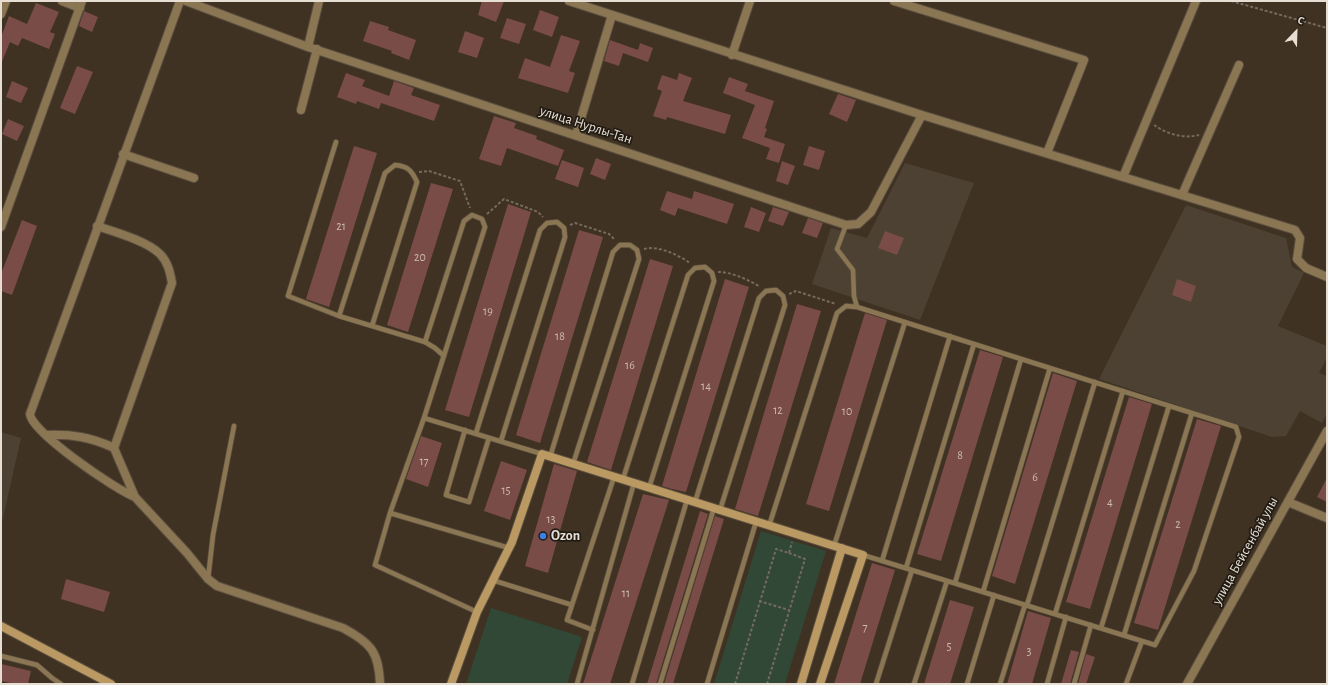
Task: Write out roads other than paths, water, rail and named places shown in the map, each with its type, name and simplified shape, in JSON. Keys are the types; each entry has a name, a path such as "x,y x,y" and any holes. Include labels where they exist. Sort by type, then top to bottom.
{"street":[{"path":"1,14 6,1"},
{"path":"1,227 81,4 62,1"},
{"path":"135,497 123,493 89,470 32,422 30,414 123,154 180,1"},
{"name":"улица Нурлы-Тан","path":"186,1 308,47 846,225"},
{"path":"308,47 319,1"},
{"path":"569,1 922,115 1295,230 1300,238 1297,259 1306,268 1327,277"},
{"path":"732,54 750,1"},
{"path":"894,1 1084,60 1047,154"},
{"path":"1123,177 1196,1"},
{"path":"576,135 612,15"},
{"path":"301,110 317,50"},
{"path":"1182,195 1239,65"},
{"path":"846,225 858,224 871,212 922,115"},
{"path":"123,154 194,178"},
{"path":"97,226 150,247 160,255 170,269 172,283 114,448 135,497 187,553 208,579 217,586 343,628 357,635 375,652 379,667 380,684"},
{"name":"улица Бейсенбай улы","path":"1187,684 1327,431"},
{"path":"46,435 68,434 90,438 114,448"},
{"path":"451,684 477,612 509,548 542,454 863,555 820,684"},
{"path":"1288,502 1327,518"},
{"path":"801,684 838,547"},
{"path":"1,626 110,684"}],"lane":[{"path":"336,142 287,294 293,299 339,316 424,342 435,348 444,356"},
{"path":"339,316 386,172 395,164 405,166 412,172 417,182 372,326"},
{"path":"424,342 464,221 472,215 482,219 485,227 424,418 390,513 375,565 477,612"},
{"path":"476,434 540,230 547,223 557,222 564,228 565,237 501,441"},
{"path":"846,225 837,249 853,270 854,296 857,307"},
{"path":"550,457 613,252 620,245 630,244 637,250 639,259 573,464"},
{"path":"623,479 688,275 696,268 705,267 712,273 714,281 649,488"},
{"path":"632,684 759,298 766,291 776,290 783,296 785,305 660,684"},
{"path":"769,526 837,313 845,307 857,307 1236,427 1239,437 1194,571 1155,645 863,555"},
{"path":"838,547 905,322"},
{"path":"882,561 950,336"},
{"path":"906,568 974,344"},
{"path":"955,583 1021,359"},
{"path":"983,592 1050,368"},
{"path":"1000,684 1095,382"},
{"path":"1055,614 1123,391"},
{"path":"1101,628 1169,406"},
{"path":"1124,636 1192,413"},
{"path":"424,418 542,454"},
{"path":"208,579 213,535 234,426"},
{"path":"465,430 446,495 470,502 489,438"},
{"path":"592,630 568,620 614,477"},
{"path":"577,684 634,483"},
{"path":"390,513 509,548"},
{"path":"707,684 756,522"},
{"path":"876,684 912,570"},
{"path":"492,580 572,605"},
{"path":"914,684 947,581"},
{"path":"967,684 994,595"},
{"path":"1047,684 1066,617"},
{"path":"1074,684 1091,625"},
{"path":"1126,684 1142,641"},
{"path":"1,656 37,664 61,684"}],"place":[{"name":"Ozon","path":"543,536"}]}
